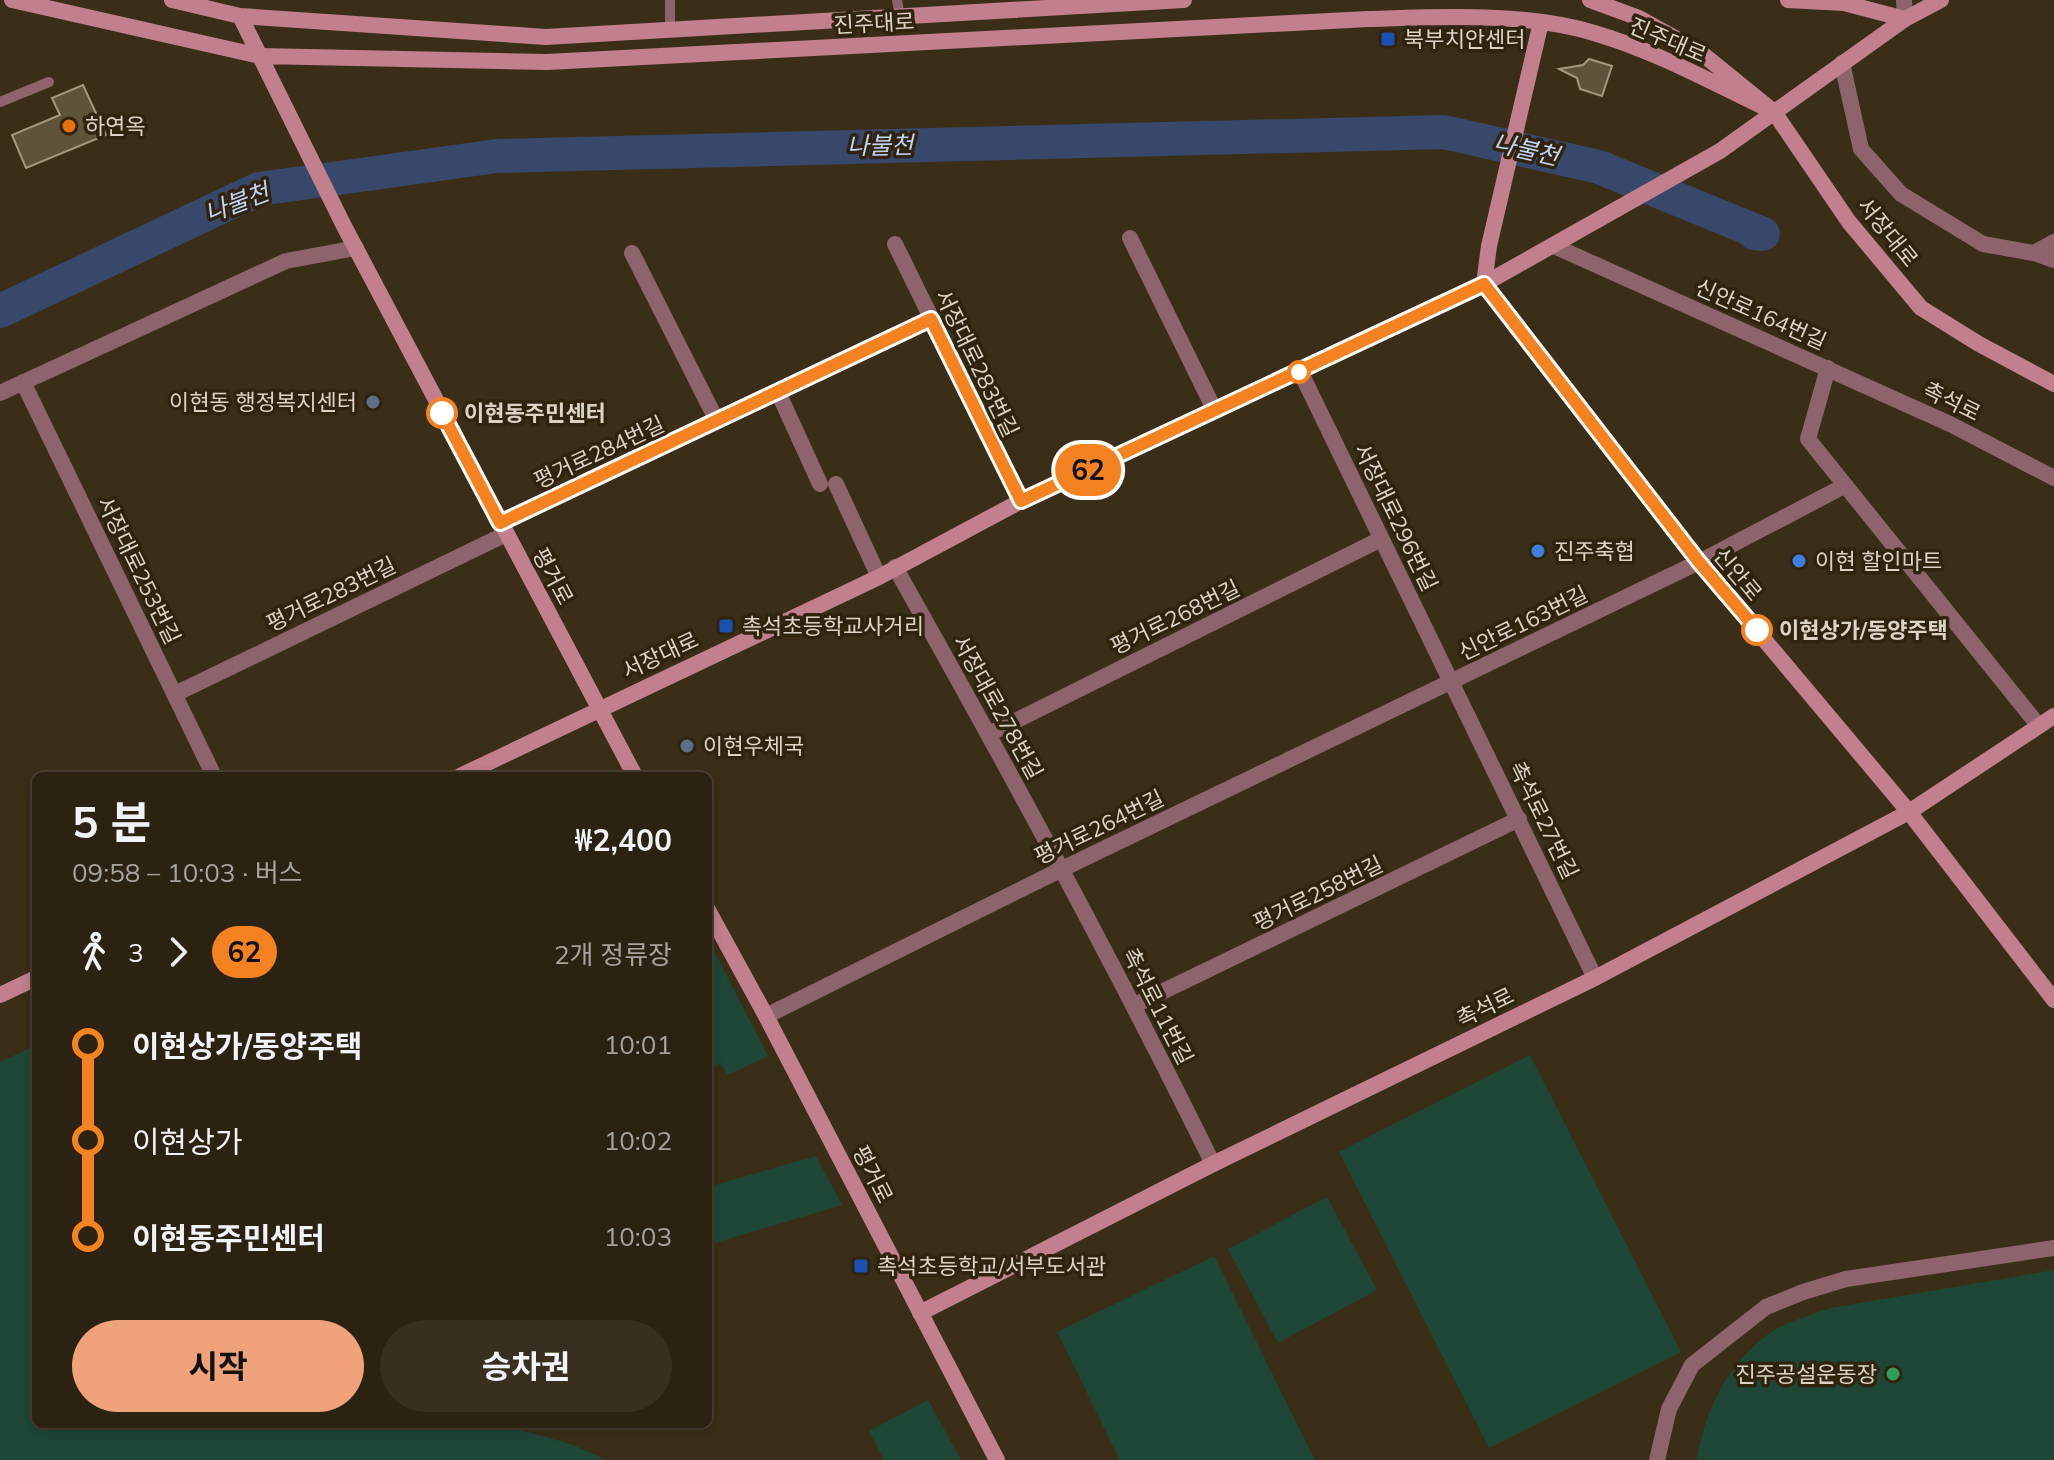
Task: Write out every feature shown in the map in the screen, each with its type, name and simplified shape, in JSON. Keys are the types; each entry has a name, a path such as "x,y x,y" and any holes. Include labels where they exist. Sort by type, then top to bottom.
{"street":[{"name":"진주대로","path":"12,0 260,56 547,62 1368,19 1445,17 1541,22 1593,32 1649,54 1774,112"},
{"name":"진주대로","path":"172,0 207,4 240,16 546,37 898,8 1184,0"},
{"name":"진주대로","path":"1590,0 1639,18 1700,52 1774,112"},
{"path":"1788,0 1844,2 1905,19"},
{"path":"1904,0 1905,19"},
{"path":"1774,112 1905,19 1941,0"},
{"path":"240,16 260,56"},
{"path":"1484,284 1489,246 1541,22"},
{"name":"평거로","path":"260,56 344,226 633,772"},
{"path":"1842,63 1861,149 1901,194 1983,244 2034,253 2054,260"},
{"name":"서장대로","path":"468,772 879,577 1021,501 1484,284 1720,151 1774,112 1849,222 1921,308 1979,344 2054,384"},
{"path":"1130,238 1215,411"},
{"path":"2034,253 2054,242"},
{"name":"서장대로283번길","path":"895,244 1021,501"},
{"name":"신안로164번길","path":"1554,246 1828,368 1808,439 2038,725"},
{"path":"0,393 286,261 356,248"},
{"path":"632,253 717,421"},
{"name":"신안로","path":"1484,284 1699,562 1909,812 2054,1000"},
{"name":"평거로284번길","path":"503,529 717,421 931,319"},
{"name":"촉석로","path":"1828,368 1950,424 2054,478"},
{"name":"서장대로296번길","path":"1300,371 1452,682"},
{"name":"서장대로253번길","path":"23,382 212,772"},
{"path":"778,392 879,577"},
{"path":"1699,562 1844,486"},
{"name":"평거로283번길","path":"175,694 503,529"},
{"name":"평거로268번길","path":"989,734 1381,539"},
{"name":"신안로163번길","path":"1452,682 1699,562"},
{"name":"서장대로278번길","path":"895,567 989,734 1060,870"},
{"name":"촉석로27번길","path":"1452,682 1595,978"},
{"name":"평거로264번길","path":"766,1016 1060,870 1452,682"},
{"name":"촉석로","path":"920,1313 1213,1164 1595,978 1909,812 2054,716"},
{"name":"평거로258번길","path":"1135,1005 1519,819"},
{"name":"촉석로11번길","path":"1060,870 1135,1005 1213,1164"},
{"name":"평거로","path":"712,917 997,1460"},
{"path":"0,995 32,980"},
{"path":"1657,1460 1669,1409 1692,1365 1766,1307 1846,1279 2054,1248"}],"lane":[{"path":"670,0 670,29"},
{"path":"0,102 49,82"}],"green space":[{"path":"712,947 768,1056 728,1075 720,1063 712,1067"},
{"path":"32,1047 32,1428 514,1428 571,1444 606,1460 0,1460 0,1062"},
{"path":"1530,1055 1681,1352 1489,1448 1339,1152"},
{"path":"816,1156 842,1205 712,1244 712,1186"},
{"path":"1327,1197 1377,1290 1278,1343 1228,1249"},
{"path":"1214,1256 1315,1460 1120,1460 1057,1332"},
{"name":"진주공설운동장","path":"2054,1270 2054,1460 1697,1460 1705,1425 1727,1378 1750,1350 1778,1328 1830,1308"},
{"path":"928,1400 961,1460 884,1460 869,1431"}],"building":[{"path":"1589,59 1612,66 1602,96 1580,89 1577,78 1559,69 1583,65"},
{"name":"하연옥","path":"83,85 106,135 26,168 12,135 60,115 52,98"}],"waterway":[{"name":"나불천","path":"0,311 259,189 497,156 1444,132 1599,167 1763,234 1754,233"}],"bus line":[{"name":"62","path":"442,413 500,523 931,319 1021,501 1484,284 1699,562 1757,630"}],"place":[{"name":"북부치안센터","path":"1388,39"},
{"name":"하연옥","path":"69,126"},
{"name":"이현동 행정복지센터","path":"373,402"},
{"name":"이현동주민센터","path":"442,413"},
{"name":"진주축협","path":"1538,551"},
{"name":"이현 할인마트","path":"1799,561"},
{"name":"촉석초등학교사거리","path":"726,626"},
{"name":"이현상가/동양주택","path":"1757,630"},
{"name":"이현우체국","path":"687,746"},
{"name":"촉석초등학교/서부도서관","path":"861,1266"},
{"name":"진주공설운동장","path":"1893,1374"}]}
